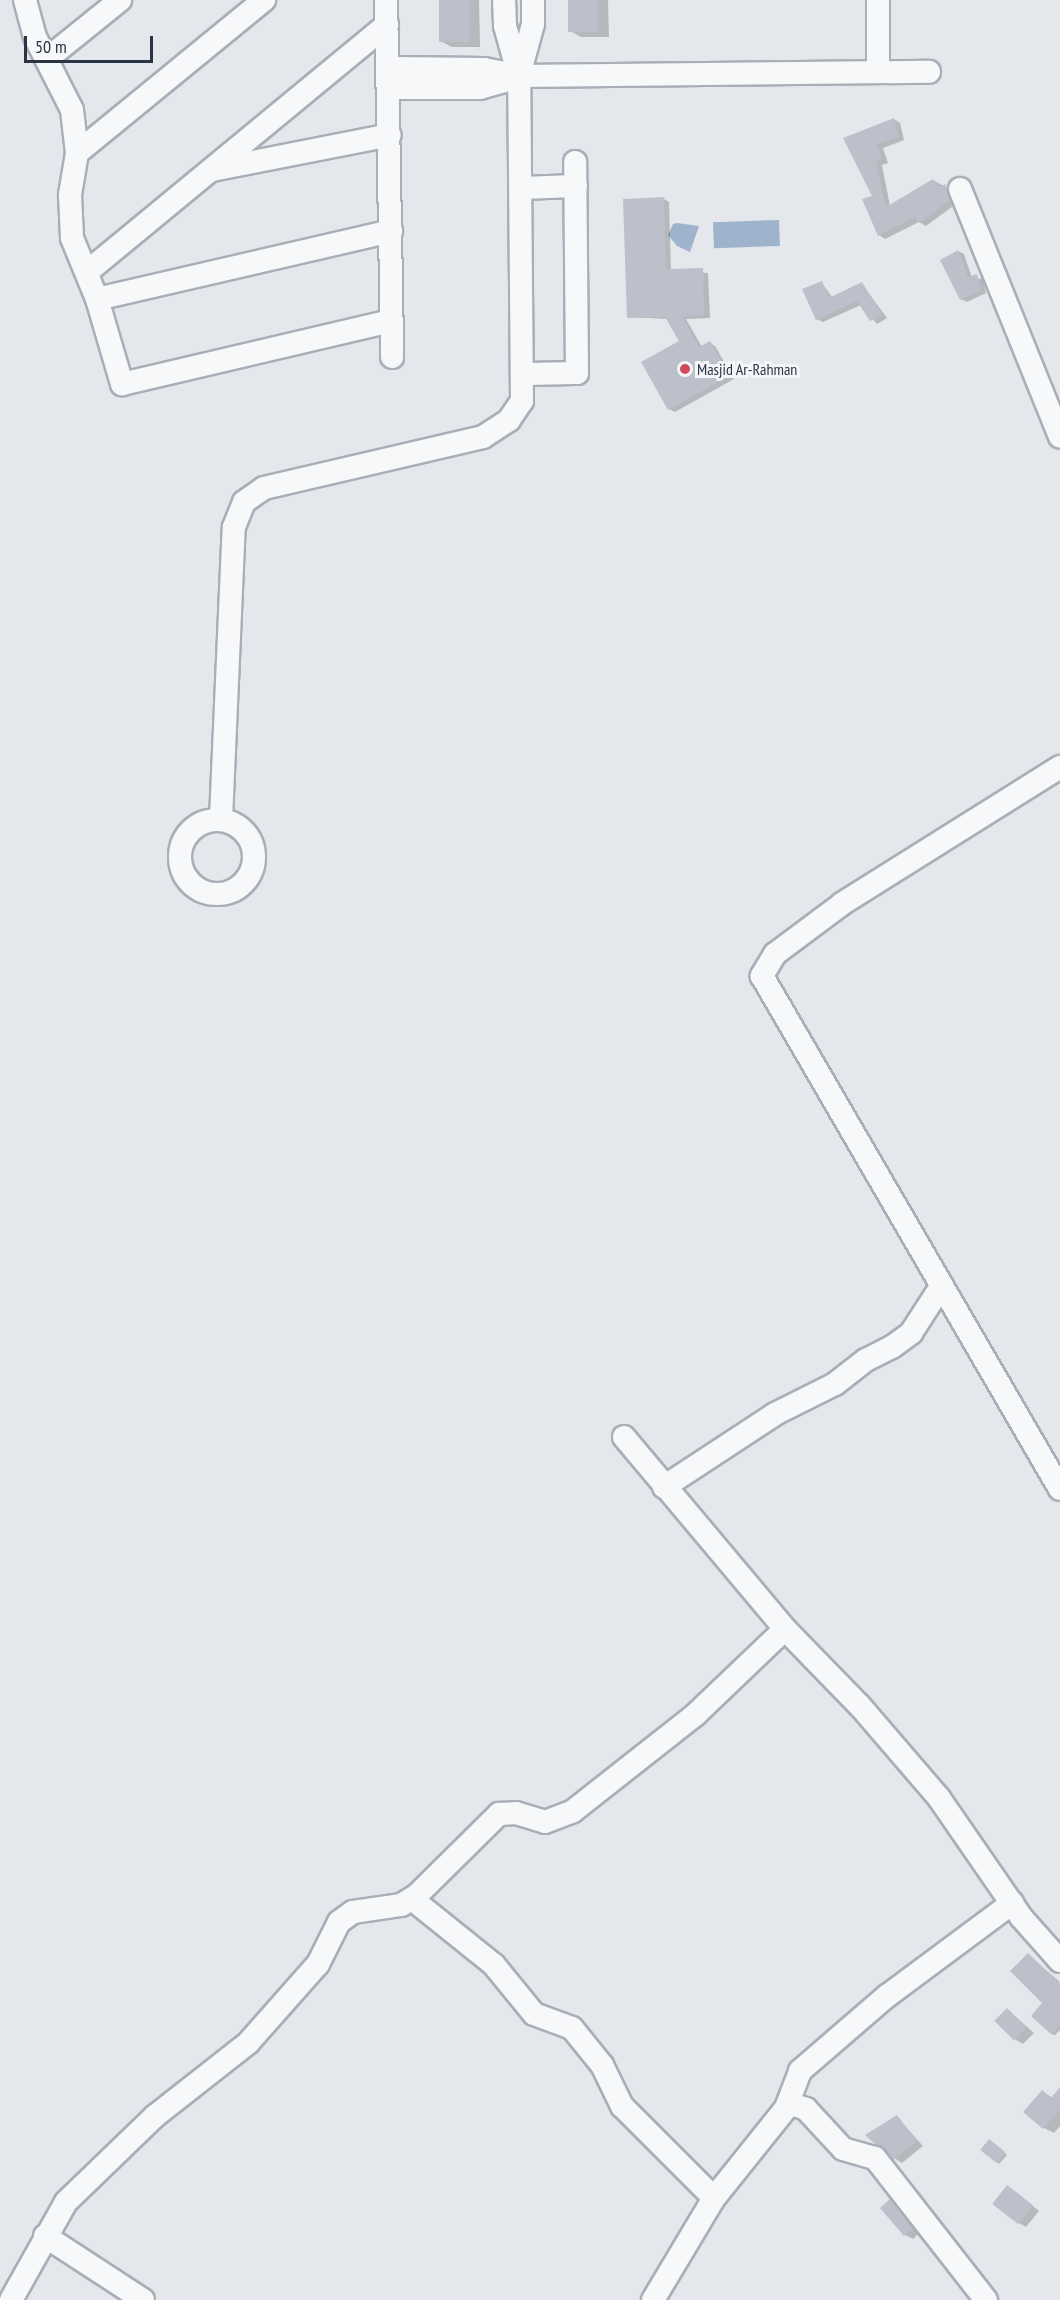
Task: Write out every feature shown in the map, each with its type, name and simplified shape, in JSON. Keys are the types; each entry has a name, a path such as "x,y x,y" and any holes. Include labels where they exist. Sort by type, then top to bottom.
{"street":[{"path":"25,0 35,37 72,110 77,153 70,195 72,238 98,299 122,384 392,321"},
{"path":"47,59 120,0"},
{"path":"77,153 264,0"},
{"path":"386,0 390,78 392,357"},
{"path":"220,819 234,527 244,502 264,488 483,437 509,420 522,401 524,374 519,76 505,26 504,0"},
{"path":"519,76 532,24 533,0"},
{"path":"878,0 878,72"},
{"path":"87,272 387,25"},
{"path":"390,78 480,88 519,76 929,72"},
{"path":"209,171 390,135"},
{"path":"524,374 577,373 575,162"},
{"path":"521,188 576,186"},
{"path":"960,189 1060,437"},
{"path":"98,299 391,231"},
{"path":"1060,767 842,904 775,954 762,975 1060,1489"},
{"path":"664,1487 775,1414 835,1384 866,1360 892,1347 911,1333 942,1285"},
{"path":"624,1437 786,1629 860,1706 939,1797 1012,1903 1060,1961"},
{"path":"11,2300 66,2202 91,2176 269,2020 318,1964 339,1922 353,1912 401,1905 412,1899 499,1814 516,1813 545,1822 573,1810 695,1716 786,1629"},
{"path":"412,1899 494,1965 534,2014 572,2028 602,2065 622,2106 714,2198"},
{"path":"653,2300 714,2198 788,2103 800,2071 817,2052 1012,1903"},
{"path":"788,2103 806,2109 843,2149 875,2158 986,2300"},
{"path":"45,2236 143,2300"}],"water":[{"path":"779,220 780,246 714,248 713,222"},
{"path":"673,224 699,226 690,252 677,246 668,235"}],"building":[{"path":"439,0 469,0 469,42 439,42"},
{"path":"568,0 598,0 598,32 568,32"},
{"path":"894,118 899,137 877,144 882,159 876,161 886,207 933,179 939,187 945,184 950,200 919,223 915,217 878,236 862,199 872,196 843,138"},
{"path":"664,197 666,269 703,268 704,315 682,316 699,347 710,341 729,376 668,410 641,362 679,341 665,317 627,318 623,199"},
{"path":"958,250 968,277 977,274 981,290 960,300 940,260"},
{"path":"822,281 829,298 862,282 882,315 870,321 857,301 816,320 802,289"},
{"path":"1028,1953 1060,1984 1060,2025 1052,2035 1031,2016 1042,2003 1010,1971"},
{"path":"1007,2008 1027,2028 1014,2041 994,2021"},
{"path":"1060,2087 1060,2109 1043,2129 1023,2112 1042,2090 1051,2098"},
{"path":"897,2115 917,2141 893,2160 865,2135"},
{"path":"989,2139 1005,2152 997,2163 980,2150"},
{"path":"1007,2185 1033,2205 1018,2224 992,2204"},
{"path":"890,2199 913,2229 904,2236 880,2208"}],"place":[{"name":"Masjid Ar-Rahman","path":"685,369"}]}
